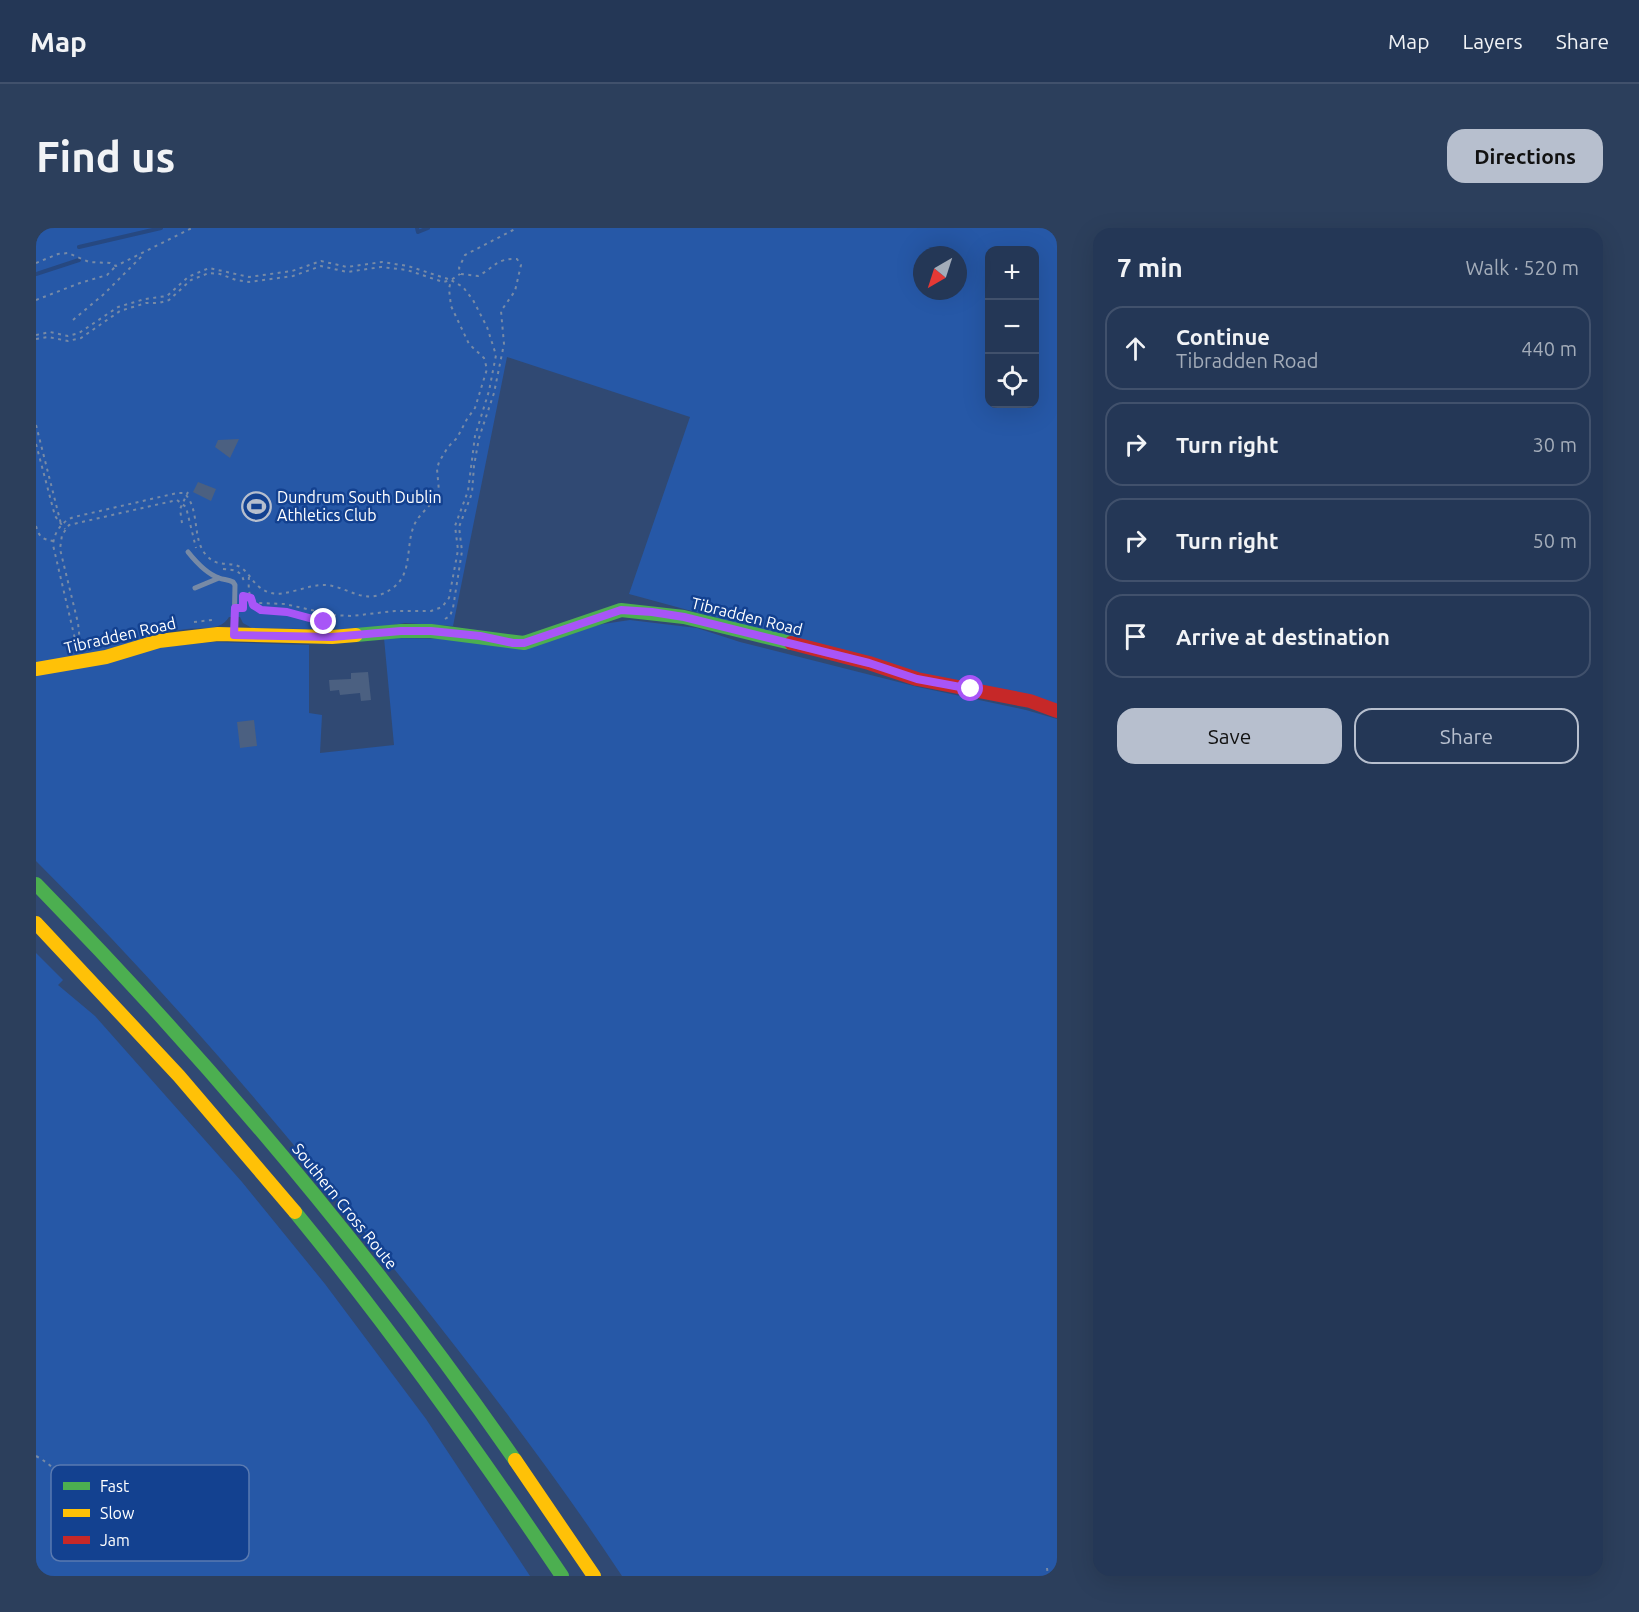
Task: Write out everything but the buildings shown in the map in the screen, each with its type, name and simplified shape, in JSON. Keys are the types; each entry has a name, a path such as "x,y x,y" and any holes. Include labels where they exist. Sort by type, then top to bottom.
{"main road":[{"name":"Tibradden Road","path":"36,669 106,657 159,641 187,637 234,635 332,637 401,631 431,631 524,643 621,610 684,617 869,663 917,679 1030,701 1057,711"},
{"name":"Southern Cross Route","path":"36,884 176,1032 298,1173 392,1291 478,1407 594,1576"},
{"path":"36,923 188,1085 284,1198 379,1318 450,1413 507,1493 561,1576"}],"lane":[{"path":"188,552 203,568 219,578 233,582 234,635"},
{"path":"195,588 219,578"}],"path":[{"path":"36,300 107,275 116,266 192,228"},
{"path":"461,274 459,268 465,255 517,228"},
{"path":"73,320 104,294 146,252"},
{"path":"36,263 58,254 68,253 89,262 110,263 116,266"},
{"path":"36,339 48,337 68,341 81,338 120,311 146,303 165,302 191,280 209,273 249,282 293,276 321,266 347,272 381,267 407,270 443,282 461,274 478,276 494,263 517,259 521,265 514,291 501,311 504,344 494,393 479,438 472,493 459,527 462,551 453,608 450,616 442,621"},
{"path":"36,335 50,332 68,336 79,333 118,307 145,299 167,296 188,277 209,268 249,277 292,271 321,261 347,267 381,262 408,266 450,280 463,287 473,300 487,327 496,355 489,391 475,436 468,491 455,526 458,550 449,598 442,607 431,612 395,611 351,616 333,615 285,604 259,603 243,596"},
{"path":"188,494 204,554 218,564 241,568 264,590 275,594 324,585 366,596 392,588 404,576 413,526 439,491 438,462 457,438 475,408 487,369 484,358 469,344 452,306 448,289 450,280"},
{"path":"36,425 61,525"},
{"path":"36,444 55,516 65,529"},
{"path":"188,494 177,493 97,511 68,519 61,525 53,541 75,639 80,642 78,623 59,543 65,529 73,522 177,500 183,502 188,513 199,554"},
{"path":"182,524 180,509 188,494"},
{"path":"36,526 38,536 53,541"},
{"path":"217,568 237,571 243,577 243,608 235,608"},
{"path":"249,577 249,591 253,605 261,610 287,612 334,625"},
{"path":"244,590 249,591"},
{"path":"36,1456 52,1465"},
{"path":"1047,1568 1048,1576"}],"shaded area":[{"path":"36,228 1057,228 1057,704 919,673 629,594 690,417 507,357 453,626 405,623 360,630 252,628 243,623 240,617 229,617 221,625 215,627 166,632 80,657 36,664"},
{"path":"630,620 697,628 740,642 918,687 1026,710 1057,719 1057,1576 622,1576 568,1497 483,1382 266,1111 131,959 36,861 36,675 152,648 213,642 309,645 309,713 322,715 320,753 394,745 384,638 469,639 508,647 603,624"},
{"path":"36,953 63,980 58,985 95,1016 242,1182 325,1284 426,1419 530,1576 36,1576"}],"waterway":[{"path":"79,247 161,228"},
{"path":"417,228 418,232 428,228"},
{"path":"36,274 79,260"}],"traffic: fast":[{"path":"356,635 431,631 524,643 621,610 684,617 791,643"},
{"path":"36,884 165,1021 288,1162 404,1308 461,1383 515,1460"},
{"path":"295,1212 433,1391 562,1576"}],"traffic: slow":[{"path":"36,669 106,657 159,641 218,634 332,637 356,635"},
{"path":"36,923 179,1076 295,1212"},
{"path":"515,1460 594,1576"}],"traffic: jam":[{"path":"791,643 869,663 917,679 1030,701 1057,711"}],"place":[{"name":"Dundrum South Dublin Athletics Club","path":"256,506"}],"route":[{"path":"324,622 287,612 261,610 253,605 251,598 243,596 243,608 235,608 234,635 332,637 401,631 431,631 524,643 621,610 652,612 684,617 792,643 869,663 917,679 971,689"}]}
